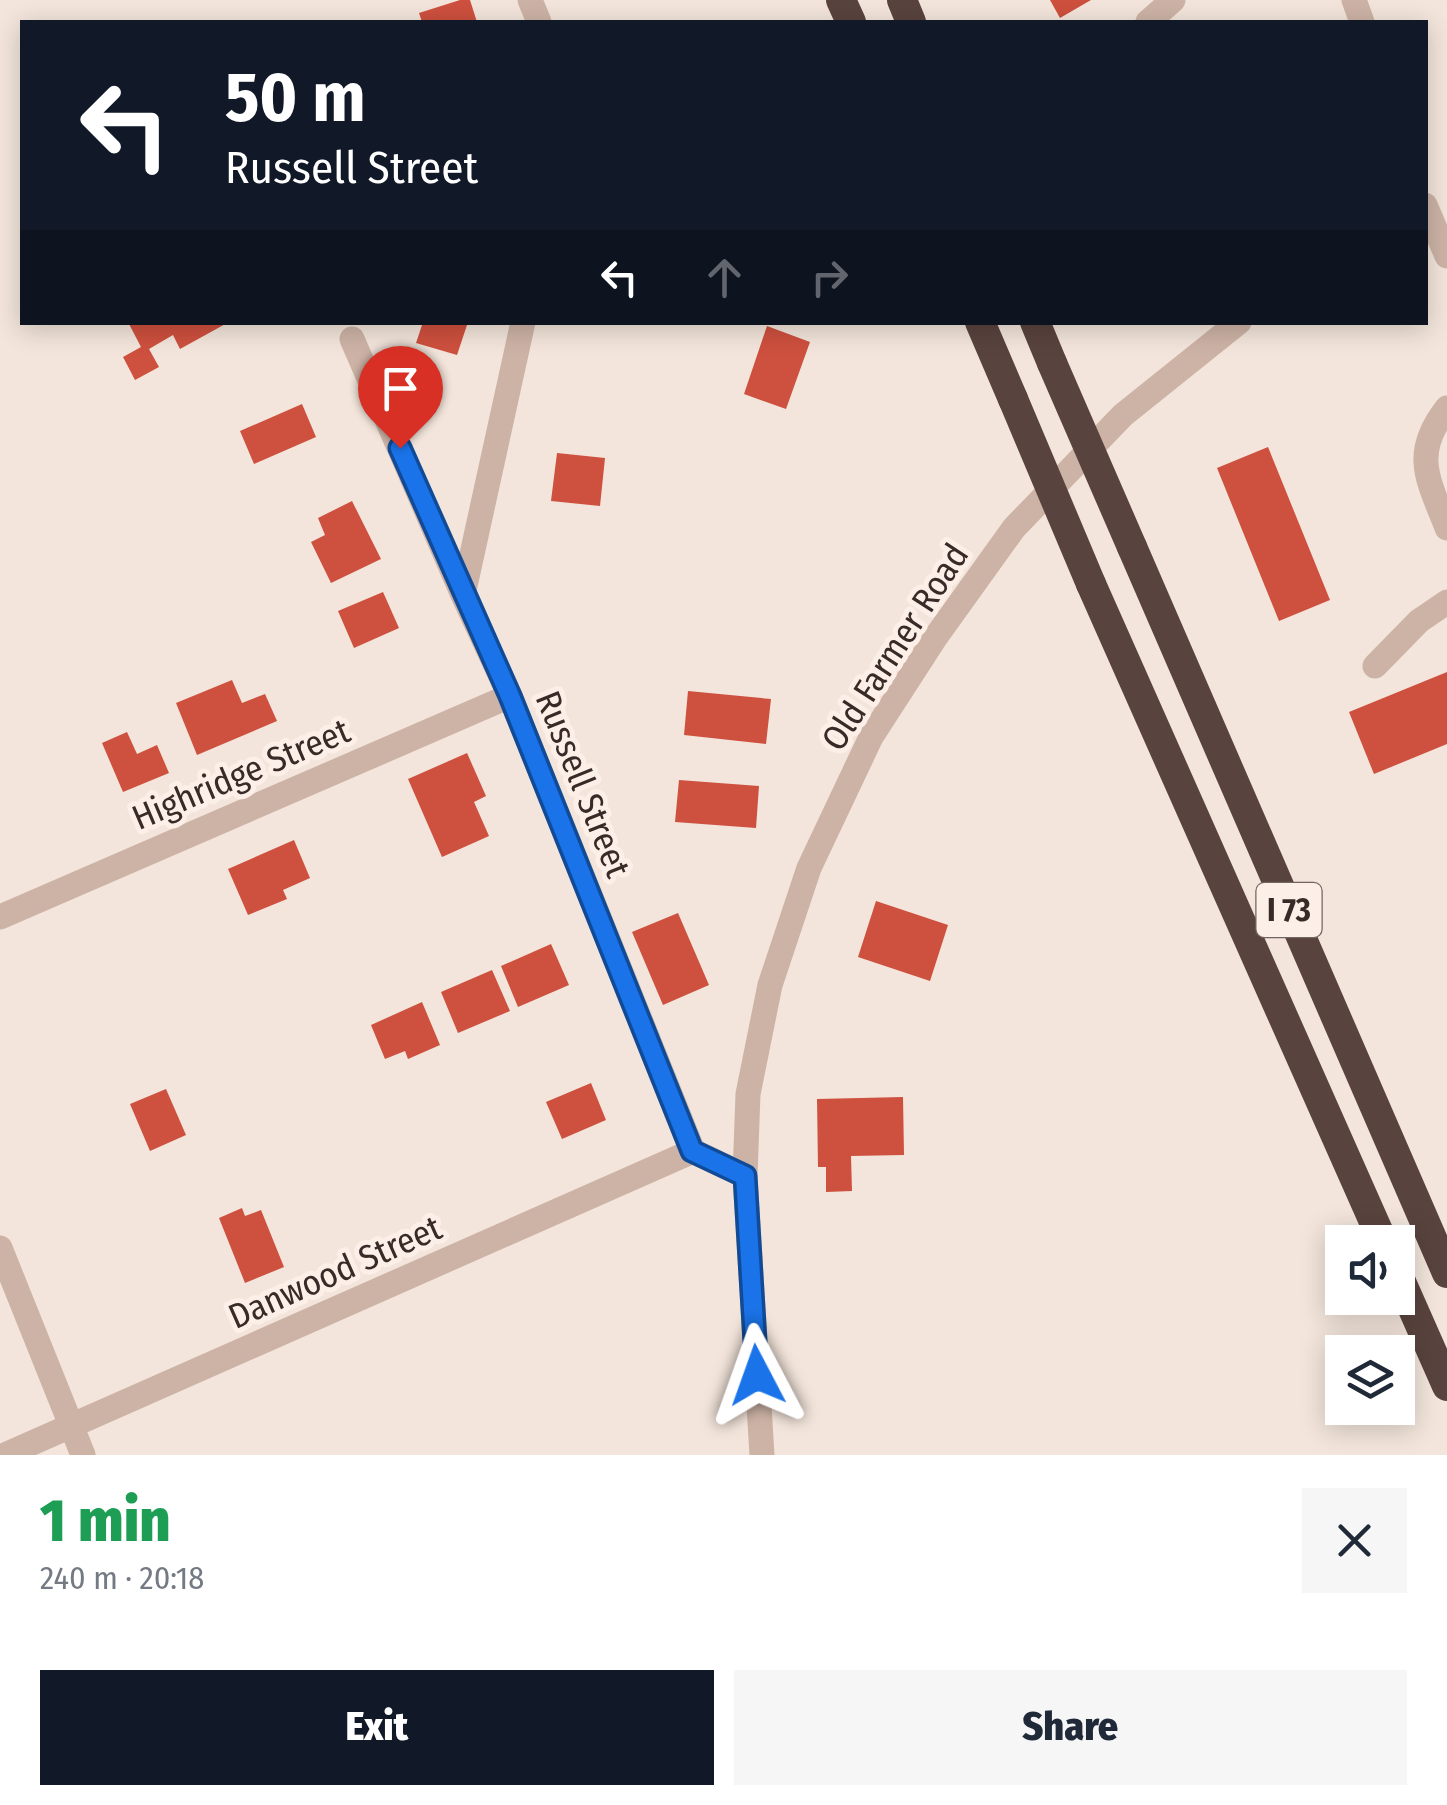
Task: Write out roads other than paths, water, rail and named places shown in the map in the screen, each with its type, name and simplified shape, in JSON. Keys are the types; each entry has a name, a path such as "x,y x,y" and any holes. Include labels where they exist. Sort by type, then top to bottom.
{"highway":[{"name":"I 73","path":"981,325 1091,584 1375,1225"},
{"name":"I 73","path":"1036,325 1447,1273"},
{"path":"1415,1314 1447,1386"}],"street":[{"path":"1150,20 1173,0"},
{"path":"1428,212 1447,256"},
{"path":"462,595 522,325"},
{"name":"Old Farmer Road","path":"762,1455 745,1176 748,1094 770,985 810,868 871,737 935,638 1014,528 1123,415 1235,325"},
{"name":"Russell Street","path":"352,338 462,595 510,696 692,1151"},
{"path":"1447,408 1431,428 1424,454 1428,478 1447,528"},
{"path":"1375,666 1418,622 1447,602"},
{"name":"Highridge Street","path":"0,917 510,696"},
{"path":"692,1151 745,1176"},
{"name":"Danwood Street","path":"5,1455 692,1151"},
{"path":"0,1248 83,1455"}]}
